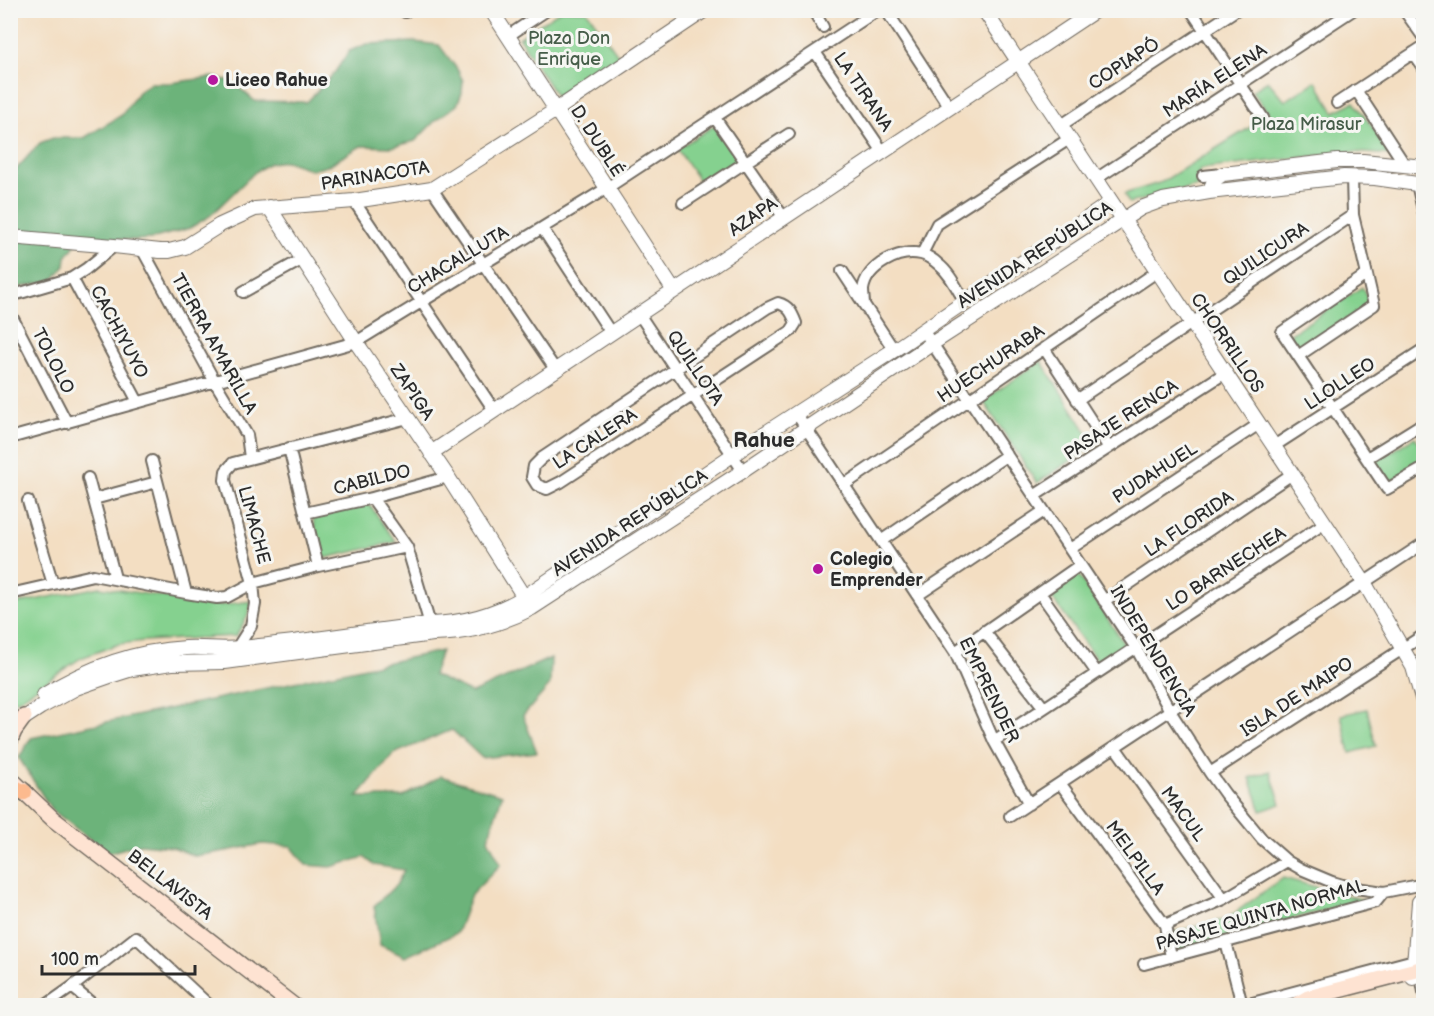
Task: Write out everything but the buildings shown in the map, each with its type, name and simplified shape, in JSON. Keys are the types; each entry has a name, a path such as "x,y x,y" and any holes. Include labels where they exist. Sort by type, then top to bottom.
{"main road":[{"path":"10,740 17,717"},
{"name":"BELLAVISTA","path":"10,771 17,789"},
{"name":"BELLAVISTA","path":"10,779 17,789 53,819 294,1005"},
{"path":"1294,1005 1308,998 1419,974"},
{"path":"1312,1005 1419,974"}],"street":[{"name":"D. DUBLÉ","path":"491,10 674,291"},
{"path":"508,36 547,10"},
{"name":"PARINACOTA","path":"10,237 160,251 185,247 220,225 255,209 354,201 432,189 556,110 705,10"},
{"path":"813,10 823,27"},
{"name":"CHACALLUTA","path":"10,438 356,342 607,188 878,10"},
{"path":"886,10 950,108"},
{"name":"CHORRILLOS","path":"984,10 1364,582 1413,667 1424,705"},
{"name":"AZAPA","path":"431,453 1096,10"},
{"path":"1191,10 1263,118"},
{"name":"COPIAPÓ","path":"1060,126 1236,10"},
{"name":"MARÍA ELENA","path":"1096,179 1353,10"},
{"path":"1404,10 1424,38"},
{"path":"1337,103 1424,46"},
{"name":"LA TIRANA","path":"816,51 884,152"},
{"path":"1413,53 1424,69"},
{"path":"1356,90 1405,165"},
{"path":"715,117 784,218"},
{"path":"683,203 789,134"},
{"path":"922,254 938,224 1069,139"},
{"path":"1203,176 1336,161 1363,160 1424,167"},
{"path":"1280,184 1283,167"},
{"path":"1209,192 1215,179 1226,174"},
{"path":"1298,356 1374,305 1353,215 1352,177"},
{"name":"AVENIDA REPÚBLICA","path":"10,727 17,717 70,680 129,657 187,648 238,648 432,629 465,632 520,615 743,471 1141,208 1163,200 1209,192 1352,177 1420,184"},
{"path":"1420,184 1424,214"},
{"path":"432,189 555,369"},
{"path":"354,201 494,410"},
{"name":"AVENIDA REPÚBLICA","path":"17,717 76,688 113,675 152,666 172,663 225,662 432,629 502,610 894,350 1112,202"},
{"name":"ZAPIGA","path":"269,207 356,342 448,477 524,597"},
{"name":"QUILICURA","path":"1077,400 1353,215"},
{"path":"542,228 611,333"},
{"path":"10,296 72,278 114,246"},
{"name":"TIERRA AMARILLA","path":"142,249 215,382 247,435 250,458"},
{"path":"864,304 863,288 872,271 896,255 922,254 947,273 965,302"},
{"path":"243,292 303,259"},
{"path":"842,271 894,350"},
{"name":"HUECHURABA","path":"844,485 1158,271"},
{"path":"1366,275 1282,332 1387,489 1424,468"},
{"name":"CACHIYUYO","path":"72,278 138,402"},
{"name":"LA CALERA","path":"778,303 785,305 792,313 796,323 790,331 693,395 554,486 547,489 537,485 532,477 534,466 542,458 767,308 778,303"},
{"name":"TOLOLO","path":"10,313 67,423"},
{"name":"QUILLOTA","path":"639,314 743,471"},
{"name":"INDEPENDENCIA","path":"923,330 1136,648 1170,711 1210,773 1262,839 1287,861 1332,882 1384,892 1424,884"},
{"path":"1044,348 1109,448"},
{"name":"LLOLLEO","path":"1274,446 1424,349"},
{"name":"PASAJE RENCA","path":"1034,496 1225,373"},
{"name":"EMPRENDER","path":"796,413 955,652 994,741 1029,804"},
{"name":"LIMACHE","path":"225,662 238,648 251,626 255,604 253,583 225,480 226,471 233,463 250,458 408,418"},
{"name":"PUDAHUEL","path":"1070,549 1259,424"},
{"path":"1367,458 1417,427 1424,437"},
{"path":"289,448 318,566"},
{"path":"881,541 1007,455"},
{"path":"152,460 186,593"},
{"name":"LA FLORIDA","path":"1104,601 1292,474"},
{"name":"CABILDO","path":"305,513 372,498 448,477"},
{"path":"88,478 116,578"},
{"path":"94,499 157,482"},
{"path":"372,498 407,547 432,629"},
{"path":"28,501 53,584"},
{"path":"918,595 1044,511"},
{"name":"LO BARNECHEA","path":"994,741 1325,523"},
{"path":"1010,816 1424,543"},
{"path":"10,594 93,575 216,598 227,597 253,583 407,547"},
{"path":"955,652 1080,564"},
{"path":"1040,593 1097,673"},
{"path":"984,631 1044,708"},
{"name":"ISLA DE MAIPO","path":"1210,773 1424,635"},
{"name":"MACUL","path":"1114,747 1224,899"},
{"name":"MELPILLA","path":"1060,783 1165,925 1172,957"},
{"path":"1165,925 1224,899 1287,861"},
{"name":"PASAJE QUINTA NORMAL","path":"1144,964 1376,902 1384,892"},
{"path":"1226,942 1242,1005 1419,974 1419,902 1424,897"},
{"path":"45,1005 136,937 210,1005"},
{"path":"72,987 95,1005"}],"green space":[{"name":"Plaza Don Enrique","path":"561,10 587,11 620,58 558,99 519,38"},
{"path":"415,42 439,45 463,81 462,93 457,105 435,121 415,141 392,147 361,146 327,166 312,170 286,161 270,163 255,172 210,216 190,228 151,239 81,237 66,257 65,266 52,281 11,289 10,179 40,143 53,138 84,138 122,115 138,92 151,83 213,77 231,81 255,101 307,102 335,72 349,51 367,44"},
{"name":"Plaza Mirasur","path":"1268,81 1285,101 1316,81 1334,112 1354,102 1393,155 1351,152 1209,168 1199,170 1199,186 1129,203 1124,194 1162,182 1270,115 1252,91"},
{"path":"715,125 740,162 703,186 677,149"},
{"path":"1362,287 1371,304 1300,349 1289,335"},
{"path":"1041,361 1095,445 1037,483 983,401"},
{"path":"1415,437 1423,449 1423,462 1389,483 1375,462"},
{"path":"369,504 396,542 321,559 313,518"},
{"path":"1078,574 1125,645 1098,662 1049,594"},
{"path":"100,587 219,605 253,601 236,636 119,644 81,658 18,700 11,701 10,603"},
{"path":"441,651 433,675 472,693 551,658 550,685 523,716 537,752 482,758 452,730 393,754 357,797 403,797 441,776 502,795 488,839 501,864 471,895 457,933 405,957 380,945 374,906 397,884 404,870 374,865 364,857 331,867 306,865 291,846 262,844 195,856 172,847 140,844 108,853 51,809 19,758 31,738"},
{"path":"1367,709 1376,746 1350,753 1341,715"},
{"path":"1270,771 1281,804 1261,811 1250,778"},
{"path":"1283,878 1364,900 1176,950 1173,932 1226,919"}],"place":[{"name":"Liceo Rahue","path":"213,80"},
{"name":"Colegio Emprender","path":"818,569"}],"district":[{"name":"Rahue","path":"764,440"}]}
